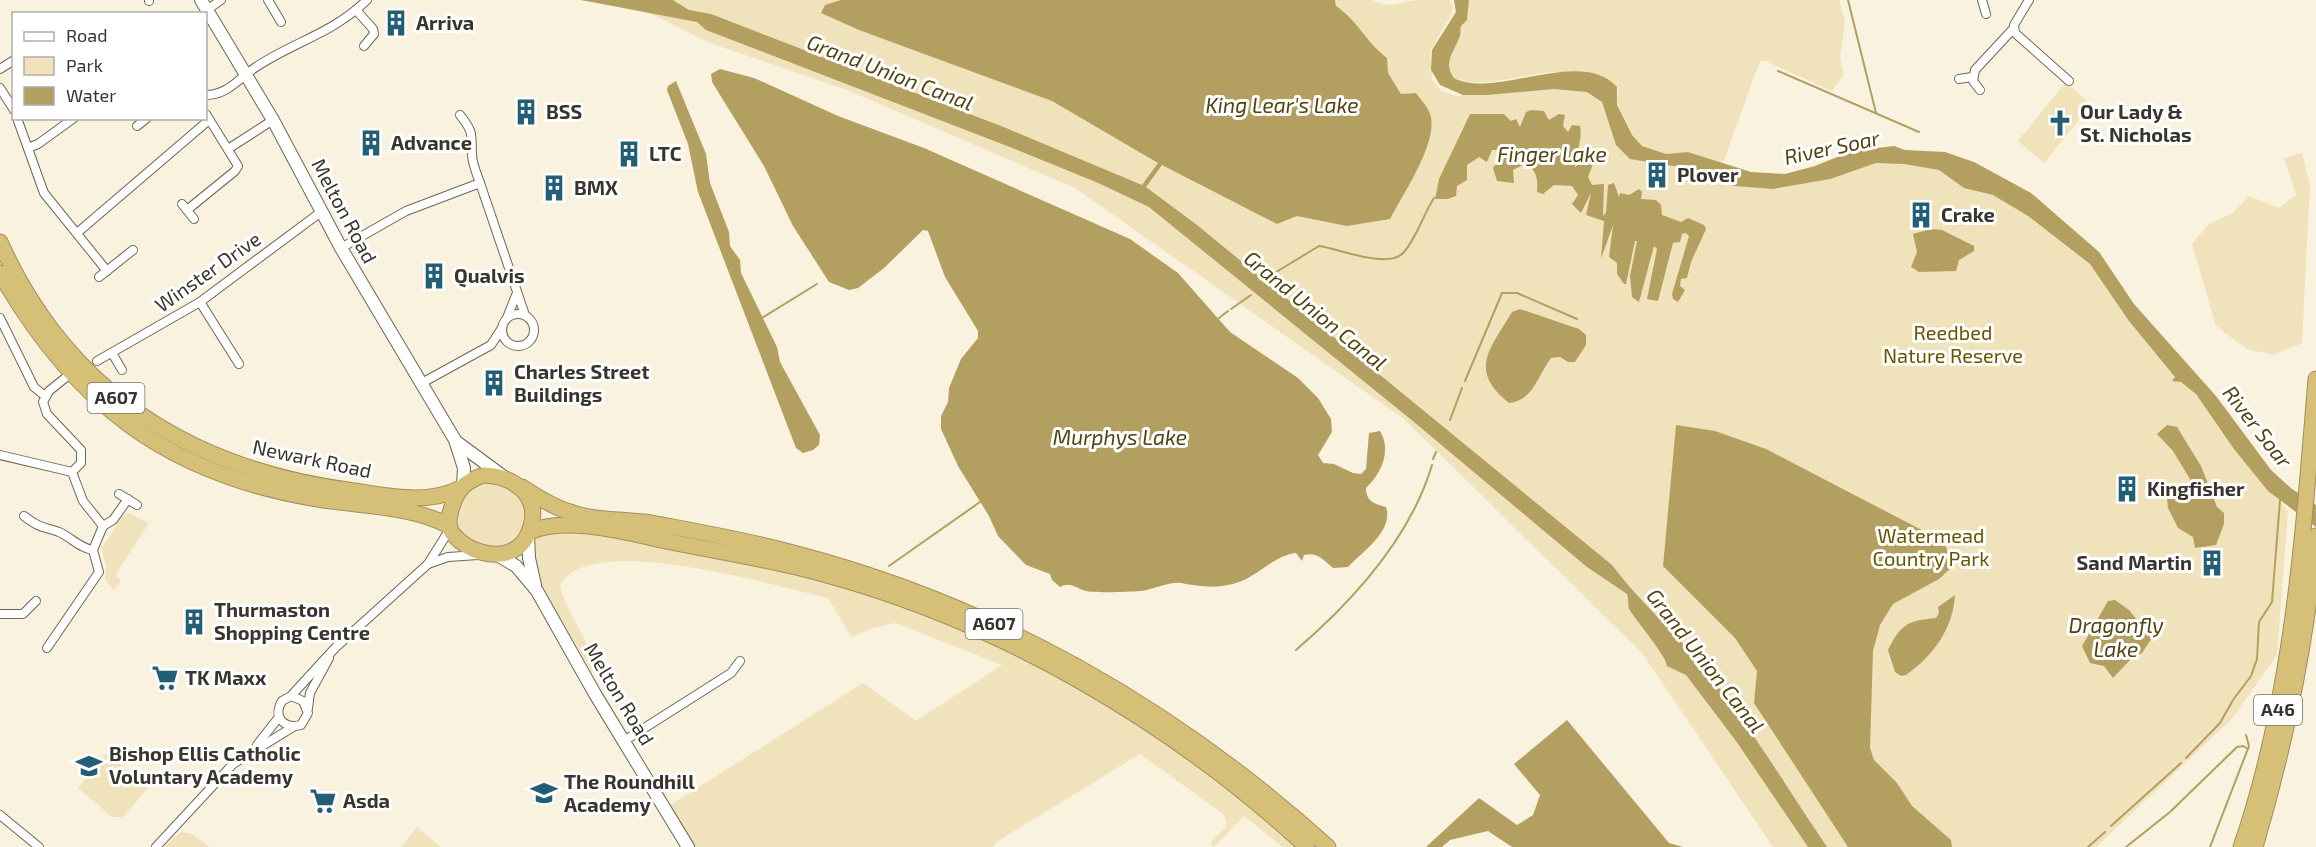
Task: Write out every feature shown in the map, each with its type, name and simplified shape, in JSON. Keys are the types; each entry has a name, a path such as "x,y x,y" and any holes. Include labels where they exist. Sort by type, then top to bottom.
{"highway":[{"name":"Newark Road","path":"0,242 33,303 51,330 81,365 136,414 185,443 258,472 339,489 426,499 462,486"},
{"name":"Newark Road","path":"0,273 41,339 70,374 127,424 155,443 200,465 282,492 425,515 450,528"},
{"name":"A46","path":"2306,571 2309,466 2316,379"},
{"path":"484,475 508,479 522,487 532,508 529,534 517,549 493,555 465,544 450,528 453,504 462,486 484,475"},
{"name":"A607","path":"522,487 561,509 581,515 697,531 831,562 906,587 976,615 1049,650 1174,724 1229,763 1328,847"},
{"name":"A607","path":"529,534 550,525 633,534 827,574 970,627 1042,662 1134,714 1240,789 1307,847"},
{"name":"A46","path":"2245,846 2277,712 2306,571 2316,536"},
{"path":"1278,822 1300,847"}],"street":[{"path":"204,5 221,0"},
{"path":"268,0 281,22"},
{"path":"207,95 222,92 257,66 337,26 367,0"},
{"path":"1982,0 1986,14"},
{"path":"1972,77 1975,70 2013,29 2029,0"},
{"name":"Melton Road","path":"204,5 273,120 340,249 455,440"},
{"path":"356,10 373,29 374,34 364,46"},
{"path":"2013,29 2069,81"},
{"path":"1959,80 1972,77"},
{"path":"1972,77 1980,90"},
{"path":"0,87 12,107"},
{"path":"420,384 490,345 509,344 519,347 532,340 535,329 525,315 516,295 471,156 474,138 471,129 460,115"},
{"path":"194,219 184,207 236,171 238,163 207,117"},
{"path":"18,120 45,193 107,271"},
{"path":"28,148 38,144 71,120"},
{"path":"137,126 144,120"},
{"path":"77,233 204,120"},
{"path":"228,149 273,120"},
{"path":"340,249 406,211 480,183"},
{"name":"Winster Drive","path":"97,361 200,302 321,212"},
{"path":"99,277 133,250"},
{"path":"490,345 507,318 516,295"},
{"path":"200,302 239,364"},
{"path":"507,318 517,314 525,315"},
{"path":"0,318 34,387 45,396"},
{"path":"502,327 505,340 509,344"},
{"path":"112,353 122,370"},
{"path":"70,374 45,396 43,402 47,414 81,450 81,463 72,472"},
{"path":"455,440 464,468 462,486"},
{"path":"455,440 508,479"},
{"path":"0,455 72,472"},
{"path":"72,472 83,501 102,526"},
{"path":"119,494 136,505"},
{"path":"47,648 57,642 98,578 99,568 93,550 102,526 113,520 128,499"},
{"path":"27,522 58,532 82,547 93,550"},
{"path":"253,750 279,717 279,706 335,648 428,564 450,528"},
{"name":"Melton Road","path":"529,534 531,571 537,591"},
{"path":"428,564 448,557 493,555"},
{"name":"Melton Road","path":"493,555 516,566 537,591 688,847"},
{"path":"0,614 23,614 36,601"},
{"path":"156,847 213,783 253,750 305,721 310,693 335,648"},
{"path":"624,741 731,673 740,661"},
{"path":"291,696 303,700 308,708"},
{"path":"279,717 285,724 293,727"},
{"path":"0,815 39,847"}],"green space":[{"name":"Watermead Country Park","path":"623,0 1372,0 1390,5 1419,0 1449,0 1453,5 1450,17 1430,51 1432,80 1441,91 1456,96 1538,86 1594,89 1602,96 1627,154 1747,187 1871,157 1939,170 1993,195 2028,216 2090,264 2182,382 2196,394 2254,471 2288,511 2277,655 2231,720 2096,847 1773,847 1642,653 1404,419 1075,188 847,90 710,43"},
{"path":"1469,0 1839,0 1845,21 1840,59 1844,74 1832,91 1765,61 1760,61 1724,160 1720,162 1688,152 1666,154 1642,146 1632,135 1621,116 1617,101 1619,91 1601,75 1550,72 1490,82 1469,82 1454,78 1449,62 1460,36 1461,26 1467,20"},
{"path":"2066,82 2091,105 2044,163 2018,141"},
{"path":"2302,153 2310,185 2302,343 2273,355 2247,349 2216,326 2192,244 2209,224 2231,214 2249,196 2279,208 2296,195 2284,158"},
{"path":"471,479 522,487 533,520 758,559 970,628 1134,715 1300,847 1283,847 1244,816 1214,847 1210,842 1226,827 1226,819 1222,813 1140,754 998,841 993,847 691,847 669,806 863,683 916,721 1002,665 896,623 873,628 851,637 828,598 685,566 643,562 606,562 577,570 560,586 568,608 590,652 592,672 543,588 537,591 527,548 465,544 450,515"},
{"path":"129,513 149,523 118,570 116,576 121,580 114,590 105,580 106,565 101,547 121,519"},
{"path":"107,753 148,788 123,817 112,817 78,788"},
{"path":"417,827 441,847 401,847"},
{"path":"181,832 192,834 210,847 164,847"}],"water":[{"name":"King Lear's Lake","path":"581,0 673,0 689,10 711,14 1006,128 1142,185 1158,163 1052,101 859,30 821,13 825,5 841,0 1335,0 1336,6 1351,18 1387,58 1388,73 1401,94 1416,93 1427,107 1431,117 1429,141 1424,155 1390,219 1347,226 1297,216 1277,224 1162,165 1146,187 1197,225 1612,565 1716,683 1827,847 1808,847 1736,741 1686,675 1667,666 1630,610 1627,594 1587,567 1414,422 1149,207 1096,182 1015,149 706,30 697,22"},
{"path":"1454,0 1469,0 1467,20 1461,26 1460,36 1449,62 1454,78 1472,83 1492,83 1561,72 1582,71 1601,76 1617,87 1617,105 1632,135 1642,146 1666,154 1688,152 1751,172 1785,174 1815,166 1852,151 1894,146 1905,150 1945,152 1974,162 2031,193 2099,252 2134,304 2216,396 2271,470 2292,489 2316,505 2316,527 2268,491 2234,449 2196,394 2181,382 2172,381 2175,377 2129,321 2090,264 2028,216 1993,195 1964,188 1939,170 1904,164 1876,163 1830,179 1773,189 1735,186 1685,168 1630,159 1616,145 1602,102 1587,92 1554,89 1463,95 1440,85 1431,70 1432,50 1456,12"},
{"name":"Murphys Lake","path":"720,69 754,78 838,116 924,148 1130,239 1178,273 1230,332 1298,378 1318,398 1331,419 1332,432 1318,455 1323,463 1334,464 1353,473 1361,474 1366,469 1369,433 1380,431 1385,454 1380,469 1366,488 1367,496 1372,501 1386,507 1386,524 1376,540 1348,567 1333,568 1320,557 1313,555 1304,555 1302,561 1296,553 1281,557 1239,582 1217,586 1176,583 1140,591 1090,592 1070,585 1060,587 1052,580 1050,574 1026,565 998,536 989,516 958,466 941,429 941,416 948,402 949,388 961,359 978,338 978,331 945,277 928,231 923,230 884,268 858,288 849,290 829,282 793,226 764,166 712,82 711,74"},
{"path":"676,81 706,154 710,183 729,232 730,246 740,260 741,273 777,347 780,362 820,435 819,445 813,450 803,453 796,448 698,192 688,144 667,90 668,86"},
{"name":"Finger Lake","path":"1544,111 1549,120 1559,114 1565,115 1563,126 1568,132 1572,125 1580,126 1575,167 1585,154 1593,154 1595,158 1588,177 1592,185 1604,184 1603,216 1606,212 1608,185 1614,183 1619,197 1620,193 1629,195 1639,189 1642,192 1641,199 1656,200 1661,205 1662,215 1681,222 1688,218 1704,225 1706,229 1691,262 1687,278 1681,279 1680,286 1685,290 1678,302 1673,299 1672,294 1689,236 1686,233 1682,234 1680,242 1673,243 1658,301 1647,299 1657,249 1654,246 1639,302 1632,297 1630,276 1637,241 1635,241 1626,284 1624,284 1617,274 1617,263 1609,257 1613,225 1601,259 1604,221 1586,215 1591,193 1581,213 1572,204 1578,195 1572,186 1554,185 1543,194 1537,192 1536,175 1525,164 1513,170 1514,183 1497,181 1493,168 1500,159 1502,150 1492,150 1487,162 1479,157 1467,165 1467,180 1457,186 1456,196 1448,199 1435,199 1439,179 1470,114 1504,114 1511,121 1516,119 1520,127 1526,112"},
{"path":"1931,229 1942,230 1974,246 1974,251 1959,260 1956,271 1919,272 1911,267 1917,252 1913,234"},
{"path":"1520,309 1579,329 1586,335 1586,345 1575,362 1568,362 1560,357 1551,358 1524,398 1509,403 1496,391 1489,380 1486,369 1487,359 1512,312"},
{"path":"1676,425 1715,431 1766,449 1943,541 1954,565 1939,579 1893,604 1880,625 1873,651 1870,748 1874,760 1897,783 1912,806 1951,840 1952,847 1848,847 1754,703 1757,671 1735,638 1663,566"},
{"path":"2167,425 2177,427 2201,466 2217,507 2224,513 2224,524 2216,545 2195,548 2193,537 2178,528 2168,508 2167,498 2180,485 2186,487 2190,479 2173,451 2157,434"},
{"path":"1955,595 1946,630 1933,650 1906,675 1901,676 1895,672 1888,650 1897,634 1906,625 1936,618 1939,613 1938,607"},
{"name":"Dragonfly Lake","path":"2115,600 2129,610 2142,626 2158,629 2142,653 2130,660 2113,678 2104,666 2090,663 2082,646 2108,601"},
{"path":"1567,720 1669,843 1683,847 1512,847 1488,831 1450,840 1442,847 1426,847 1479,798 1517,825 1533,815 1540,795 1514,764"}],"waterway":[{"path":"1848,0 1876,113"},
{"path":"1778,71 1919,132"},
{"name":"Grand Union Canal","path":"1273,274 1319,246 1376,259 1397,257 1413,240 1434,198"},
{"path":"762,318 817,284"},
{"path":"1465,381 1502,293 1517,293 1577,319"},
{"path":"1231,309 1251,295"},
{"path":"1219,318 1228,311"},
{"path":"1450,420 1462,388"},
{"path":"1433,459 1436,452"},
{"path":"1296,650 1338,611 1377,567 1409,518 1432,465"},
{"path":"2186,758 2220,723 2233,700 2251,676 2257,659 2259,622 2272,602 2280,500"},
{"path":"889,566 980,502"},
{"path":"2210,847 2249,746 2246,735"},
{"path":"2126,847 2170,812 2237,747 2243,746 2248,749"},
{"path":"2111,826 2181,763"},
{"path":"2088,847 2105,832"}],"place":[{"name":"Arriva","path":"396,23"},
{"name":"BSS","path":"526,112"},
{"name":"Our Lady & St. Nicholas","path":"2060,123"},
{"name":"Advance","path":"371,143"},
{"name":"LTC","path":"629,154"},
{"name":"Plover","path":"1657,175"},
{"name":"BMX","path":"554,188"},
{"name":"Crake","path":"1921,215"},
{"name":"Qualvis","path":"434,276"},
{"name":"Charles Street Buildings","path":"494,383"},
{"name":"Kingfisher","path":"2127,489"},
{"name":"Sand Martin","path":"2212,563"},
{"name":"Thurmaston Shopping Centre","path":"194,622"},
{"name":"TK Maxx","path":"165,678"},
{"name":"Bishop Ellis Catholic Voluntary Academy","path":"89,766"},
{"name":"The Roundhill Academy","path":"544,793"},
{"name":"Asda","path":"323,801"}],"water label":[{"name":"River Soar","path":"1832,148"},
{"name":"River Soar","path":"2257,427"}],"park label":[{"name":"Reedbed Nature Reserve","path":"1953,344"}]}
